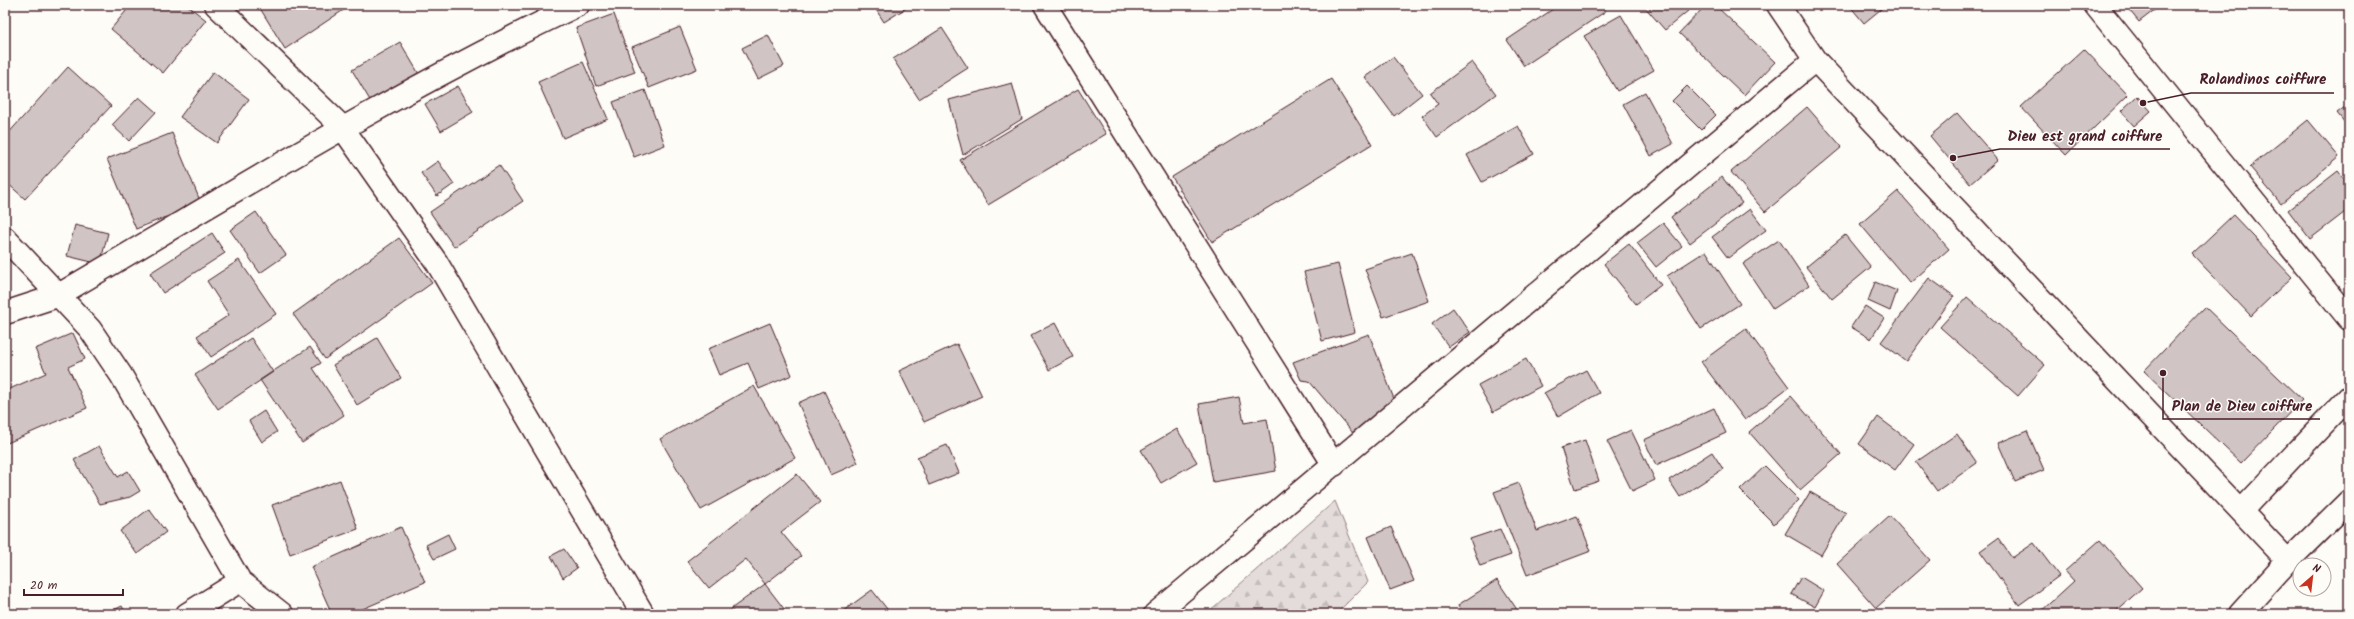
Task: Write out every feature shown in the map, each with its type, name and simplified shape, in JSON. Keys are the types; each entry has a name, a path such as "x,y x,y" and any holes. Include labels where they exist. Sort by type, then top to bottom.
{"street":[{"path":"216,5 342,128 437,263 643,614"},
{"path":"5,313 57,296 342,128 499,43 578,5"},
{"path":"1045,5 1334,465"},
{"path":"1778,5 1815,60 2288,561"},
{"path":"2095,5 2349,319"},
{"path":"1155,614 1815,60"},
{"path":"5,238 57,296 90,329 121,375 240,581 282,614"},
{"path":"2241,511 2349,397"},
{"path":"2240,614 2288,561 2349,501"},
{"path":"187,614 240,581"}],"green space":[{"path":"1335,501 1368,582 1336,614 1206,614"}],"building":[{"path":"131,5 187,5 206,20 163,73 111,29"},
{"path":"258,5 351,5 285,49"},
{"path":"873,5 911,5 884,22"},
{"path":"1559,5 1602,5 1606,11 1524,66 1507,40"},
{"path":"1643,5 1695,5 1665,30"},
{"path":"1706,5 1715,5 1775,62 1744,95 1679,33"},
{"path":"1849,5 1886,5 1864,23"},
{"path":"2125,5 2161,5 2139,22"},
{"path":"614,14 635,72 596,86 576,28"},
{"path":"1621,15 1654,70 1617,91 1584,36"},
{"path":"680,27 697,69 649,88 632,47"},
{"path":"942,28 968,68 919,99 893,59"},
{"path":"768,35 784,66 758,79 742,48"},
{"path":"400,42 419,74 371,102 352,70"},
{"path":"2084,49 2128,95 2066,155 2021,107"},
{"path":"1393,57 1422,94 1394,116 1365,77"},
{"path":"583,62 608,119 563,138 538,82"},
{"path":"1472,62 1496,94 1437,137 1422,116 1438,104 1430,93"},
{"path":"68,67 111,106 25,199 5,181 5,137"},
{"path":"213,72 249,99 217,143 180,117"},
{"path":"1331,79 1372,144 1212,242 1172,177"},
{"path":"1012,83 1022,119 963,155 949,100"},
{"path":"458,86 473,112 441,131 425,104"},
{"path":"1687,86 1716,115 1701,130 1672,101"},
{"path":"1078,89 1106,134 988,205 960,160"},
{"path":"645,90 665,145 634,157 613,102"},
{"path":"1645,92 1673,144 1651,156 1623,104"},
{"path":"2137,96 2151,111 2134,126 2121,111"},
{"path":"139,97 156,112 129,141 112,125"},
{"path":"2349,104 2349,128 2337,113"},
{"path":"1807,107 1842,147 1765,212 1731,172"},
{"path":"1957,113 1998,160 1970,184 1930,136"},
{"path":"2308,120 2339,157 2281,204 2250,167"},
{"path":"1518,126 1534,154 1482,182 1467,155"},
{"path":"172,133 201,203 136,229 107,159"},
{"path":"438,161 454,184 437,196 421,173"},
{"path":"499,165 523,201 454,247 430,212"},
{"path":"2338,171 2349,185 2349,209 2310,239 2288,210"},
{"path":"1722,177 1742,203 1690,243 1671,217"},
{"path":"1898,191 1949,249 1910,283 1860,224"},
{"path":"1750,209 1766,230 1728,258 1712,237"},
{"path":"256,212 286,255 260,273 230,230"},
{"path":"2233,215 2292,277 2251,316 2192,254"},
{"path":"1663,223 1682,246 1656,267 1637,243"},
{"path":"75,225 108,233 100,264 67,256"},
{"path":"212,233 225,253 163,293 150,273"},
{"path":"1845,235 1871,267 1832,299 1806,267"},
{"path":"399,238 432,283 325,359 293,314"},
{"path":"1779,240 1809,285 1773,309 1743,264"},
{"path":"1629,244 1661,285 1636,304 1604,264"},
{"path":"1706,251 1740,304 1701,329 1667,276"},
{"path":"1412,253 1429,301 1383,317 1365,269"},
{"path":"239,260 276,314 211,357 197,336 229,315 207,281"},
{"path":"1338,264 1355,332 1322,341 1304,272"},
{"path":"1929,278 1954,296 1906,361 1881,342"},
{"path":"1875,282 1897,291 1890,311 1868,301"},
{"path":"1967,297 2045,365 2018,396 1940,327"},
{"path":"1865,306 1884,318 1871,339 1851,327"},
{"path":"2205,307 2302,400 2241,463 2144,371"},
{"path":"1453,308 1470,332 1449,347 1432,324"},
{"path":"770,323 792,375 759,389 748,363 719,375 708,349"},
{"path":"1055,323 1073,357 1049,370 1030,336"},
{"path":"1746,329 1789,387 1745,420 1701,362"},
{"path":"73,333 85,359 68,367 87,408 5,444 5,391 46,373 35,349"},
{"path":"1369,334 1394,399 1353,433 1309,381 1301,380 1293,362"},
{"path":"251,338 273,372 218,409 195,375"},
{"path":"377,338 401,378 357,405 333,365"},
{"path":"957,344 982,396 924,422 899,371"},
{"path":"310,347 321,363 313,368 344,415 302,443 260,380"},
{"path":"1526,359 1541,386 1493,412 1478,385"},
{"path":"1586,370 1599,393 1558,417 1544,393"},
{"path":"754,386 795,458 701,510 660,439"},
{"path":"824,391 858,463 831,475 798,403"},
{"path":"1791,396 1841,454 1800,490 1749,432"},
{"path":"1239,397 1244,423 1267,419 1276,471 1213,482 1199,404"},
{"path":"1714,408 1726,433 1656,465 1644,440"},
{"path":"264,411 277,432 262,442 249,421"},
{"path":"1878,417 1914,444 1895,470 1859,444"},
{"path":"1177,429 1197,462 1161,483 1141,450"},
{"path":"1631,430 1655,480 1632,491 1607,441"},
{"path":"2027,431 2044,470 2015,482 1998,443"},
{"path":"1957,434 1977,463 1937,491 1916,462"},
{"path":"1585,440 1599,481 1575,489 1561,448"},
{"path":"947,445 959,473 929,485 917,457"},
{"path":"99,446 118,477 128,471 140,491 130,497 100,504 74,460"},
{"path":"1712,452 1723,469 1680,497 1669,480"},
{"path":"1765,466 1799,500 1774,524 1740,490"},
{"path":"797,474 820,502 781,532 801,556 765,584 746,559 709,588 687,561"},
{"path":"340,480 358,529 290,554 272,505"},
{"path":"1519,483 1537,531 1577,516 1591,551 1527,575 1494,492"},
{"path":"1810,492 1846,513 1821,555 1785,534"},
{"path":"149,509 166,532 137,554 120,531"},
{"path":"1890,516 1930,560 1876,608 1837,564"},
{"path":"401,527 425,582 351,614 332,614 311,567"},
{"path":"1391,527 1414,581 1390,590 1368,537"},
{"path":"1500,529 1511,555 1480,566 1470,539"},
{"path":"448,534 455,549 434,559 426,545"},
{"path":"1998,538 2012,558 2034,543 2059,576 2019,605 1980,551"},
{"path":"2100,540 2142,588 2113,614 2038,614 2074,581 2065,571"},
{"path":"564,549 577,568 563,578 551,556"},
{"path":"1801,577 1824,591 1815,607 1791,594"},
{"path":"1497,580 1520,614 1463,614 1458,605"},
{"path":"765,584 788,614 735,614 731,609"},
{"path":"872,590 891,614 839,614"},
{"path":"122,606 126,614 106,614"}],"place":[{"name":"Rolandinos coiffure","path":"2143,103"},
{"name":"Dieu est grand coiffure","path":"1953,158"},
{"name":"Plan de Dieu coiffure","path":"2163,373"}]}
